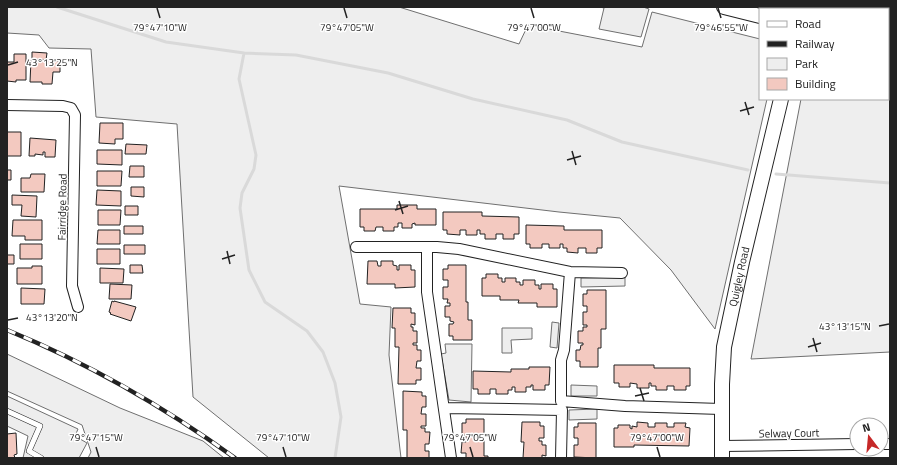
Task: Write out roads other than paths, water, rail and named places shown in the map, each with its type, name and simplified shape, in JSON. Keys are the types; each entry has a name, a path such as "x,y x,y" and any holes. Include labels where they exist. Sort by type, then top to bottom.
{"street":[{"path":"724,7 759,16"},
{"name":"Quigley Road","path":"722,452 721,409 724,347 742,262 781,100"},
{"name":"Fairridge Road","path":"7,105 63,106 71,108 75,116 72,286 78,307"},
{"path":"356,247 437,247 459,249 570,272 622,273"},
{"path":"427,248 428,292 451,458"},
{"path":"561,458 561,360 564,350 570,272"},
{"path":"444,408 625,406 721,409"},
{"name":"Selway Court","path":"722,452 849,444"}],"lane":[{"path":"7,411 40,426 29,451 41,458"}],"waterway":[{"path":"57,7 166,42 244,53 296,55 388,73 473,99 567,120 622,142 748,170"},
{"path":"244,53 239,79 256,155 254,169 242,193 240,208 249,270 265,302 307,331 323,352 335,383 341,417 335,458"},
{"path":"776,174 890,183"}],"railway":[{"path":"7,330 68,357 125,387 181,421 235,458"}]}
